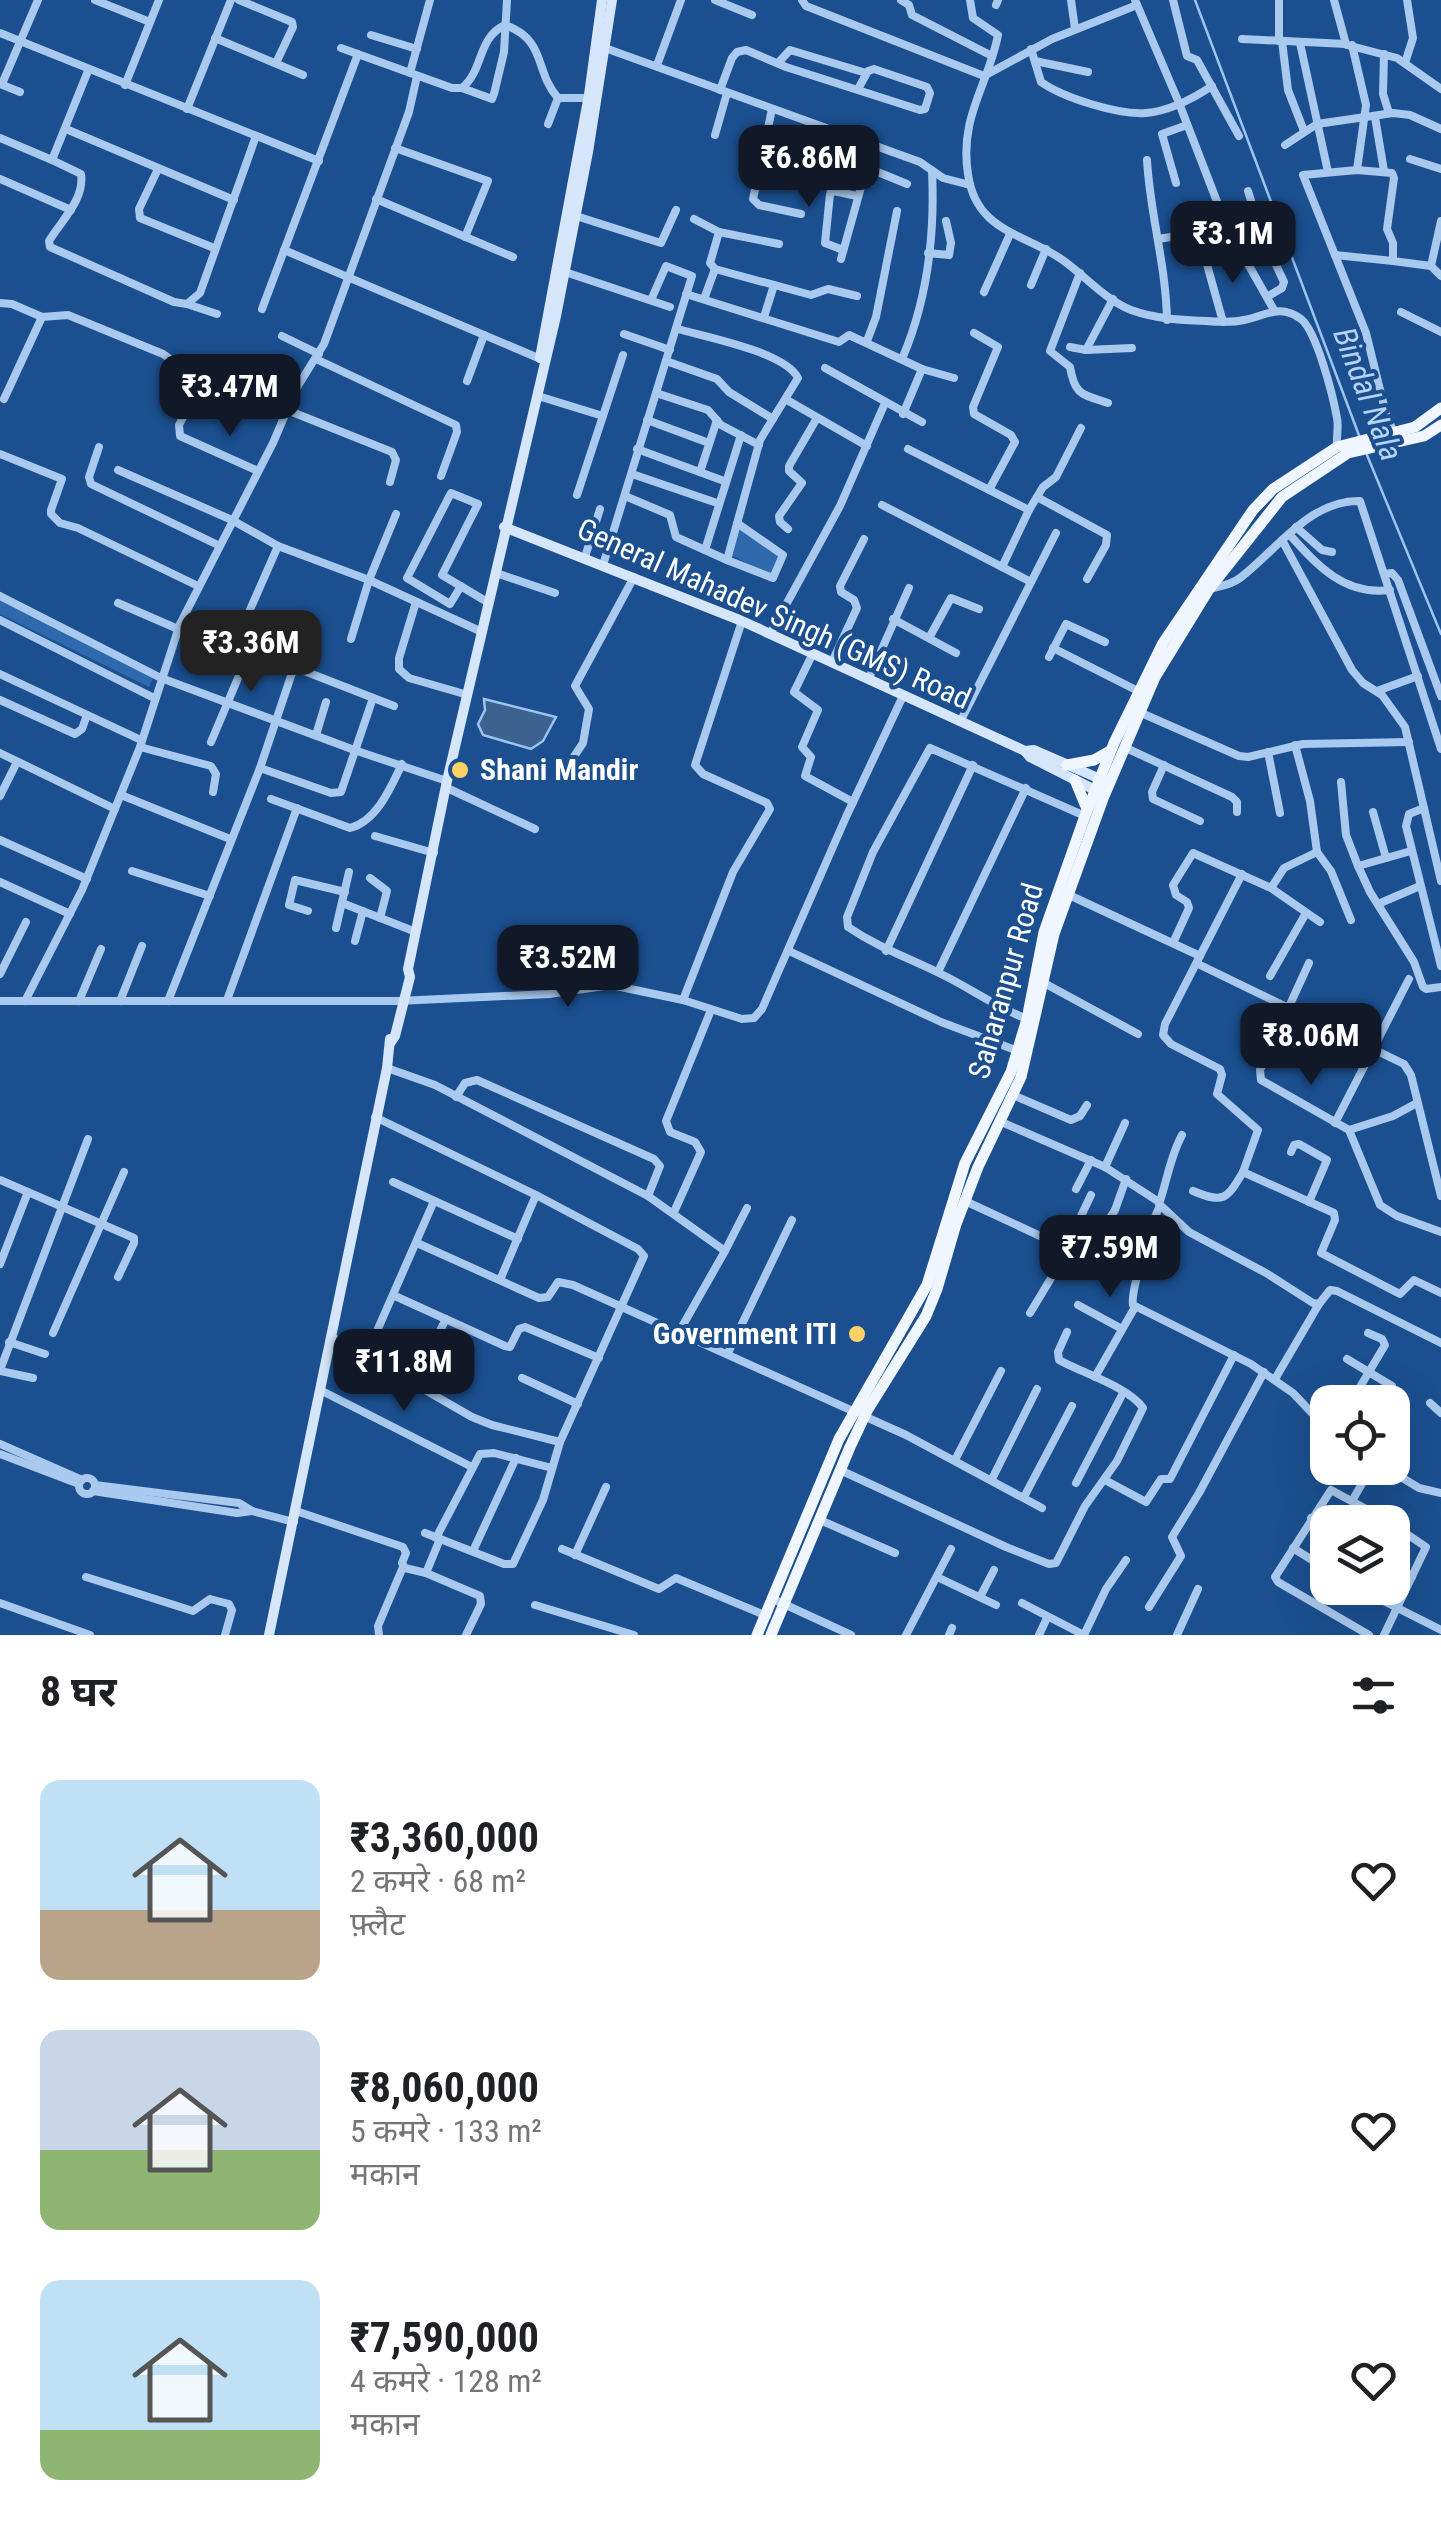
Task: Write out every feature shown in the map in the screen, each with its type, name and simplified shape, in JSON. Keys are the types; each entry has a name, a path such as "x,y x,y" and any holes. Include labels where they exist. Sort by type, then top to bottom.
{"main road":[{"path":"1396,437 1441,408"},
{"path":"1343,450 1396,437 1424,436 1441,425"},
{"name":"Saharanpur Road","path":"771,1635 778,1602 859,1414 927,1285 965,1163 1012,1072 1086,812 1126,748 1139,712 1203,589 1253,510 1273,488 1343,450"},
{"name":"Saharanpur Road","path":"757,1635 820,1520 859,1414 926,1316 965,1201 1028,1054 1044,983 1049,933 1068,894 1111,751 1163,643 1203,589"},
{"path":"1068,764 1094,760 1111,751"},
{"path":"1075,780 1086,812"}],"street":[{"path":"20,92 1,84 38,0"},
{"path":"95,0 150,22"},
{"path":"125,84 158,0"},
{"path":"188,109 231,0"},
{"path":"239,0 292,22 276,63"},
{"path":"25,1001 70,914 121,795 178,629 289,405 318,357 350,278 396,148 430,0"},
{"path":"341,48 492,99 504,52 507,0"},
{"path":"504,527 538,396 602,0"},
{"path":"269,1635 391,1042 410,977 408,969 447,784 565,272 612,0"},
{"path":"657,65 682,0"},
{"path":"715,0 752,15"},
{"path":"802,0 806,6 984,76"},
{"path":"901,0 909,5 912,14 992,56"},
{"path":"970,0 971,16 998,33 967,127 965,150 970,185 982,208 1010,234 1046,250 1113,299 1142,314 1167,320 1223,322 1251,319 1274,310 1295,315 1309,328 1343,450"},
{"path":"1070,0 1075,30"},
{"path":"1173,0 1187,56 1197,60 1239,136"},
{"path":"1279,0 1280,41 1288,90 1304,131"},
{"path":"1334,0 1365,95 1384,171"},
{"path":"1405,62 1413,38 1407,0"},
{"path":"984,76 1031,49 1136,3 1226,225 1274,310"},
{"path":"462,88 474,76 484,44 495,30 505,26 532,40 548,84 558,98"},
{"path":"0,33 319,161"},
{"path":"371,35 417,49"},
{"path":"215,38 303,75"},
{"path":"1242,39 1349,45 1405,62 1430,84 1441,88"},
{"path":"1300,43 1328,172"},
{"path":"604,48 872,144 970,185"},
{"path":"1031,49 1041,82 1074,98 1144,113 1179,103 1212,86"},
{"path":"715,135 732,58 740,50 920,110 924,109 930,92 928,87 874,69 858,88"},
{"path":"778,63 790,50 866,74"},
{"path":"262,309 358,54"},
{"path":"1384,54 1383,94 1389,113"},
{"path":"1034,61 1088,72"},
{"path":"52,160 88,70"},
{"path":"558,98 589,98"},
{"path":"548,124 558,98"},
{"path":"772,109 754,199 759,205 800,214"},
{"path":"1285,145 1317,124 1389,113 1405,114 1441,129"},
{"path":"1356,170 1371,117"},
{"path":"1176,182 1162,134 1187,126"},
{"path":"66,129 234,200"},
{"path":"187,304 200,293 256,136"},
{"path":"0,138 82,174 82,185 71,210 49,241 52,250 217,314"},
{"path":"827,165 832,192 824,240 842,255 872,144"},
{"path":"396,148 488,181 466,236"},
{"path":"1410,159 1441,169"},
{"path":"1147,160 1149,195 1166,284 1167,320"},
{"path":"158,168 139,208 140,218 214,248"},
{"path":"868,168 907,184"},
{"path":"1392,261 1393,242 1386,229 1392,173 1356,170 1304,174 1302,179 1366,334 1386,414 1396,437"},
{"path":"902,360 917,318 928,253 934,211 932,171"},
{"path":"0,179 71,210"},
{"path":"832,192 857,196"},
{"path":"1248,192 1284,282 1282,288 1266,297"},
{"path":"376,199 513,257"},
{"path":"576,216 661,243 676,210"},
{"path":"866,341 876,317 898,211"},
{"path":"694,219 718,232 779,244"},
{"path":"928,253 949,255 952,243 946,221"},
{"path":"1431,266 1441,222"},
{"path":"718,232 710,262 715,269 811,295 828,289 857,296"},
{"path":"1158,238 1204,232"},
{"path":"984,292 1010,234"},
{"path":"284,250 543,360"},
{"path":"1031,285 1046,250"},
{"path":"1336,255 1431,266 1441,276"},
{"path":"1206,261 1223,322"},
{"path":"603,564 678,328 691,275 668,266 651,300"},
{"path":"704,300 715,269"},
{"path":"565,272 670,307"},
{"path":"1080,272 1050,351 1070,367 1077,391 1108,403"},
{"path":"764,317 774,285"},
{"path":"686,294 839,342 848,334 922,370 954,378"},
{"path":"1086,350 1113,299"},
{"path":"0,303 42,317 68,315 164,354 183,370 289,405 392,452 396,460 390,482"},
{"path":"1402,312 1441,332"},
{"path":"4,400 42,317"},
{"path":"678,328 766,356 790,368 798,378 759,445 728,560"},
{"path":"974,333 998,349 974,414 1015,442 989,490"},
{"path":"624,334 670,350"},
{"path":"467,380 484,335"},
{"path":"282,336 456,425 442,476"},
{"path":"1070,346 1086,350 1132,348"},
{"path":"576,495 623,355"},
{"path":"666,361 717,380 773,419"},
{"path":"825,368 922,422"},
{"path":"903,414 922,370"},
{"path":"204,376 179,425 180,436 258,471"},
{"path":"656,393 708,410 716,420 759,445"},
{"path":"538,396 603,416"},
{"path":"787,400 866,446"},
{"path":"770,634 840,506 885,403"},
{"path":"788,529 779,516 802,483 789,468 818,418"},
{"path":"646,420 709,443"},
{"path":"700,472 716,420"},
{"path":"1002,566 1028,510 1056,476 1081,428"},
{"path":"705,550 740,435"},
{"path":"100,447 88,477 91,484 218,545"},
{"path":"637,449 724,481"},
{"path":"908,449 1028,510"},
{"path":"0,454 62,479 51,510 60,523 198,586"},
{"path":"118,470 232,520 278,546 369,580 482,632"},
{"path":"632,474 718,504"},
{"path":"461,586 450,604 406,578 452,493 478,504 442,575 489,602"},
{"path":"625,496 672,516 674,536 770,579 775,577 783,557 781,552 737,523"},
{"path":"1037,497 1107,535 1087,579"},
{"path":"1203,589 1240,578 1289,534 1333,505 1360,501 1441,749"},
{"path":"882,505 1030,582"},
{"path":"585,557 600,509"},
{"path":"351,639 369,580 396,514"},
{"name":"General Mahadev Singh (GMS) Road","path":"504,527 742,620 1025,751 1075,780 1102,787"},
{"path":"960,722 1056,532"},
{"path":"1289,534 1332,552"},
{"path":"1289,534 1311,559 1341,583 1390,590"},
{"path":"1289,534 1348,664 1402,720 1441,880"},
{"path":"832,662 857,608 854,600 840,591 840,586 864,539"},
{"path":"248,612 278,546"},
{"path":"496,573 554,593"},
{"path":"1385,574 1392,573 1398,580 1441,696"},
{"path":"571,761 582,743 589,710 575,686 634,578"},
{"path":"869,678 908,588"},
{"path":"0,596 161,678 356,751 402,764 534,829"},
{"path":"929,638 950,598 979,609"},
{"path":"416,602 399,658 400,669 409,678 468,695"},
{"path":"118,603 178,629"},
{"path":"894,618 956,653"},
{"path":"0,620 154,698"},
{"path":"683,1000 733,872 770,809 768,804 704,774 695,765 742,620"},
{"path":"1049,658 1066,624 1105,642"},
{"path":"211,742 257,633"},
{"path":"70,654 79,635"},
{"path":"1053,648 1138,690"},
{"path":"813,653 794,692 818,710 802,748 811,755 805,776 854,802"},
{"path":"168,1001 260,768 292,673 299,669 394,706"},
{"path":"0,674 140,744 211,766 216,771 213,792"},
{"path":"1378,691 1418,676"},
{"path":"0,1001 401,1001 550,994 610,985 683,1000 742,1019 758,1015 904,696"},
{"path":"260,768 337,794 344,788 373,698"},
{"path":"0,700 74,734 82,729 87,715"},
{"path":"316,736 326,702"},
{"path":"1139,712 1230,754 1248,757 1295,746 1409,742"},
{"path":"1295,746 1310,800 1316,852 1331,870 1350,920"},
{"path":"1027,1019 938,972 886,952 846,925 872,852 930,748 1086,812"},
{"path":"1126,748 1236,800 1237,812"},
{"name":"General Mahadev Singh (GMS) Road","path":"1025,751 1034,750 1068,764 1102,787"},
{"path":"1268,752 1280,813"},
{"path":"0,753 115,809"},
{"path":"0,796 17,762"},
{"path":"271,799 350,828 384,800 402,764"},
{"path":"886,952 973,765"},
{"path":"1164,765 1152,792 1153,799 1200,821"},
{"path":"1341,782 1346,835 1358,866 1408,951 1423,986 1441,987"},
{"path":"938,972 1026,788"},
{"path":"121,795 230,840"},
{"path":"228,1000 297,808"},
{"path":"1424,808 1406,819 1441,966"},
{"path":"1373,812 1386,858"},
{"path":"1429,830 1441,826"},
{"path":"375,836 434,853"},
{"path":"0,840 86,879"},
{"path":"1358,866 1411,851"},
{"path":"1271,888 1284,868 1316,852"},
{"path":"1173,942 1190,908 1188,902 1176,895 1173,886 1191,855 1199,854 1271,888 1320,922"},
{"path":"132,871 210,896"},
{"path":"336,928 349,872"},
{"path":"1193,1191 1212,1199 1230,1194 1258,1130 1218,1094 1220,1069 1171,1044 1163,1035 1165,1024 1242,874"},
{"path":"370,878 387,891 380,918"},
{"path":"308,911 289,905 295,880 344,892"},
{"path":"0,882 70,914"},
{"path":"1378,904 1420,886"},
{"path":"1068,894 1173,942 1288,1009 1372,1048 1408,1070 1441,1196"},
{"path":"342,903 416,932"},
{"path":"355,941 363,911"},
{"path":"1270,976 1306,913"},
{"path":"0,974 26,922"},
{"path":"120,1001 142,946"},
{"path":"79,1001 101,949"},
{"path":"788,951 1018,1051"},
{"path":"1309,962 1260,1070 1261,1080 1349,1130 1380,1205 1396,1216 1441,1232"},
{"path":"1335,1123 1409,979"},
{"path":"1044,983 1138,1034"},
{"path":"995,1044 1001,1008"},
{"path":"674,1212 701,1152 695,1142 670,1132 666,1121 710,1010"},
{"path":"387,1068 427,1081 648,1196 725,1250"},
{"path":"456,1098 464,1083 476,1080 654,1159 660,1166 648,1196"},
{"path":"1013,1094 1071,1120 1088,1105"},
{"path":"1349,1130 1376,1123 1418,1103"},
{"path":"375,1117 536,1195 643,1254 644,1260 560,1442 543,1500 512,1564 424,1533"},
{"path":"999,1120 1105,1167 1160,1204 1189,1232 1319,1304"},
{"path":"1105,1167 1124,1123"},
{"path":"1182,1136 1172,1154 1167,1183 1147,1236 1131,1298 1135,1307 1264,1372 1294,1393 1310,1410"},
{"path":"33,1378 0,1370 88,1139"},
{"path":"1291,1152 1299,1144 1327,1160 1309,1202"},
{"path":"1076,1189 1091,1160"},
{"path":"53,1334 124,1172"},
{"path":"1242,1172 1336,1215 1321,1250 1324,1255 1400,1294 1414,1280 1441,1293"},
{"path":"0,1180 135,1240 118,1277"},
{"path":"1100,1234 1115,1210 1126,1180"},
{"path":"393,1182 518,1240"},
{"path":"0,1264 28,1192"},
{"path":"500,1280 536,1195"},
{"path":"1030,1313 1090,1195"},
{"path":"366,1356 434,1201"},
{"path":"965,1201 1066,1248"},
{"path":"679,1332 748,1208"},
{"path":"728,1353 792,1220"},
{"path":"417,1243 544,1299 555,1284 562,1282 623,1306 955,1460 1042,1508"},
{"path":"1275,1379 1330,1290 1441,1343"},
{"path":"395,1296 508,1347 518,1328 525,1327 599,1358"},
{"path":"1078,1304 1122,1328"},
{"path":"1095,1377 1135,1307"},
{"path":"412,1385 446,1319"},
{"path":"840,1470 1006,1547 1052,1565 1058,1562 1086,1506 1143,1411 1140,1402 1059,1360 1058,1352 1067,1332"},
{"path":"1362,1385 1385,1344 1368,1333"},
{"path":"332,1337 412,1385 492,1425 560,1442"},
{"path":"8,1342 45,1354"},
{"path":"1105,1480 1146,1502 1161,1479 1170,1479 1234,1356"},
{"path":"1347,1359 1391,1385"},
{"path":"955,1460 1001,1371"},
{"path":"1149,1608 1181,1556 1172,1537 1200,1493 1264,1372"},
{"path":"522,1378 578,1404"},
{"path":"992,1479 1037,1389"},
{"path":"322,1391 472,1467"},
{"path":"1076,1483 1123,1392"},
{"path":"1430,1403 1441,1414"},
{"path":"1024,1497 1072,1406"},
{"path":"0,1444 80,1482 84,1493 94,1488 237,1513 295,1516 403,1547 403,1567 378,1626 378,1635"},
{"path":"426,1573 472,1467 483,1453 552,1468"},
{"path":"0,1454 80,1482"},
{"path":"474,1551 516,1458"},
{"path":"1410,1483 1441,1493"},
{"path":"1352,1501 1362,1485"},
{"path":"575,1555 606,1487"},
{"path":"1321,1505 1331,1490 1359,1505"},
{"path":"820,1520 895,1552"},
{"path":"1310,1521 1276,1574 1276,1580 1369,1635"},
{"path":"1384,1635 1426,1545 1410,1535"},
{"path":"1293,1548 1310,1559"},
{"path":"562,1549 659,1590 676,1578 766,1616"},
{"path":"906,1635 951,1549"},
{"path":"1022,1603 1040,1610 1047,1618 1088,1633 1106,1589 1126,1560"},
{"path":"403,1567 482,1598 466,1635"},
{"path":"980,1597 994,1570"},
{"path":"86,1577 193,1611 210,1599 226,1603 232,1610 224,1635"},
{"path":"937,1577 996,1605"},
{"path":"1177,1635 1198,1589"},
{"path":"0,1602 90,1635"},
{"path":"778,1602 851,1635"},
{"path":"535,1605 634,1635"},
{"path":"1392,1605 1441,1630"},
{"path":"1039,1635 1047,1618"},
{"path":"590,1635 595,1622"}],"shaded area":[{"path":"739,529 779,556 771,576 731,555"},
{"path":"0,600 154,676 149,687 0,614"},
{"path":"484,699 556,717 543,741 531,749 483,735 478,724 485,710"}],"waterway":[{"name":"Bindal Nala","path":"1195,0 1360,438"},
{"name":"Bindal Nala","path":"1367,455 1441,634"}],"place":[{"name":"Shani Mandir","path":"460,770"},
{"name":"Government ITI","path":"857,1334"}]}
